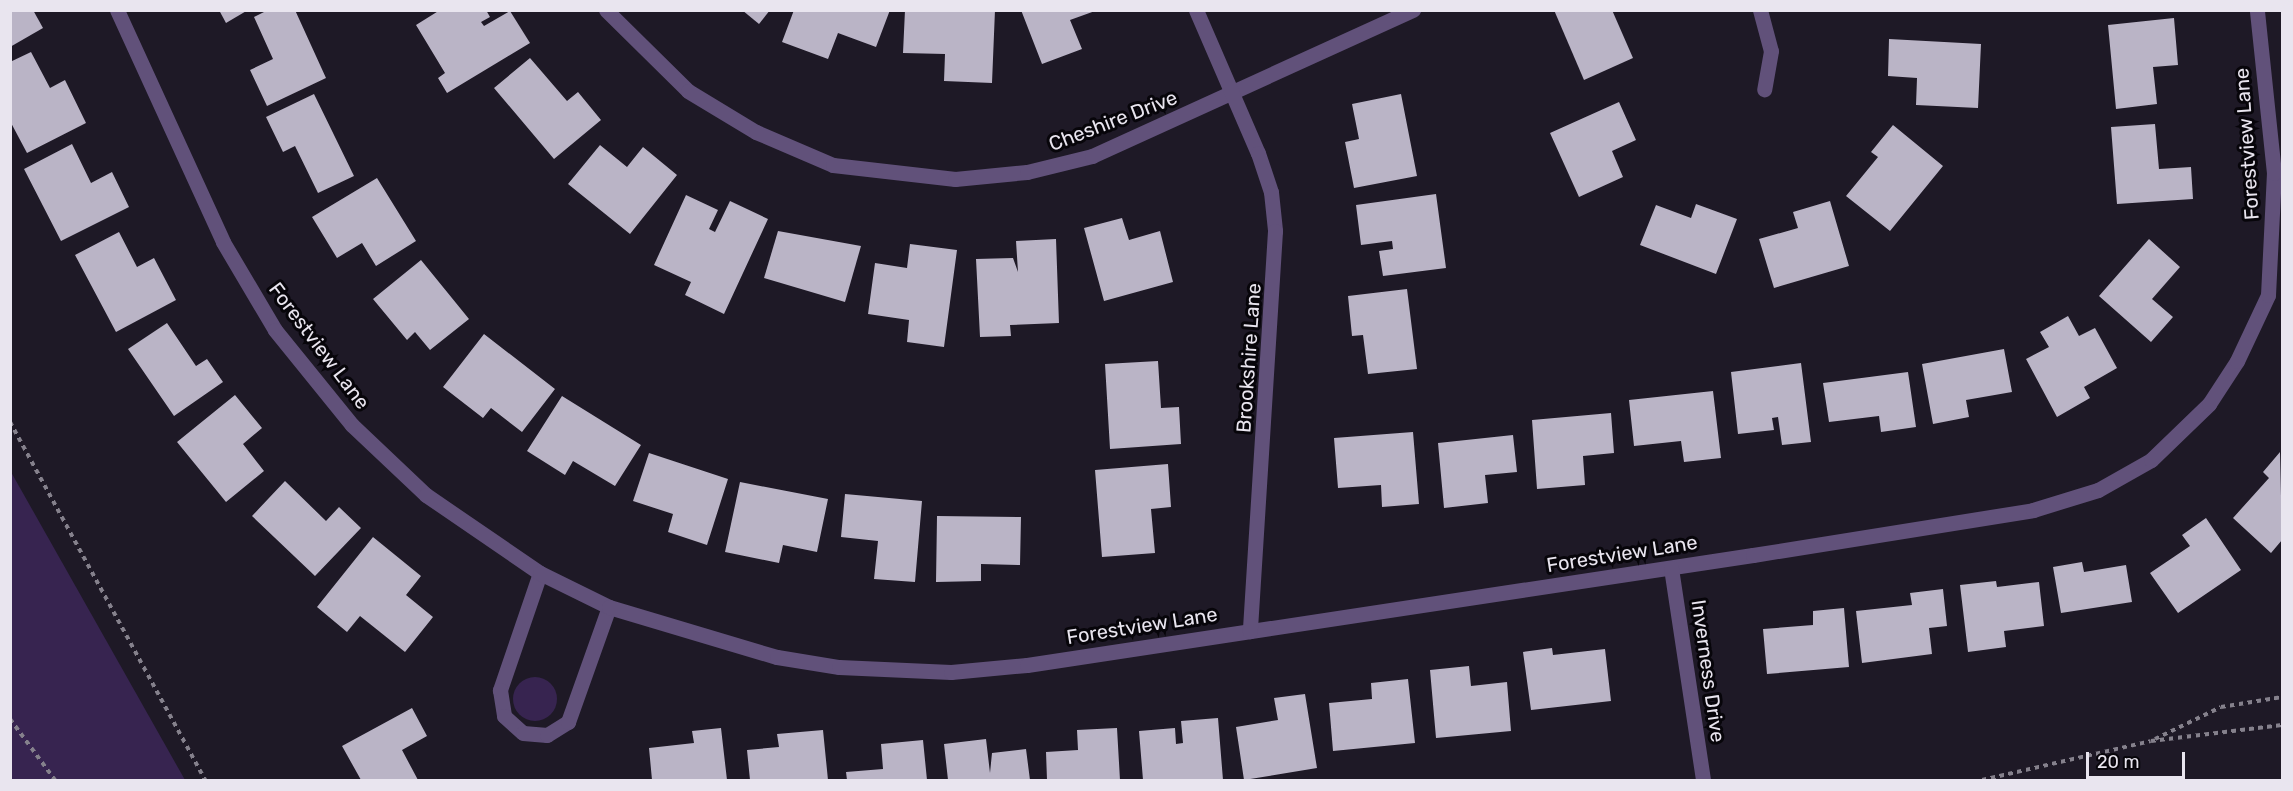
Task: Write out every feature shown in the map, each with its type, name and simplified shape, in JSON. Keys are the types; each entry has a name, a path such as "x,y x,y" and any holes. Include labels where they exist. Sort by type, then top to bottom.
{"street":[{"name":"Forestview Lane","path":"117,10 223,242 275,330 323,393 388,461 426,495 540,573 609,607 777,657 897,671 1027,665 1671,568 2033,510 2098,490 2171,443 2215,395 2268,295 2274,173 2258,10"},
{"name":"Cheshire Drive","path":"606,10 663,70 747,127 833,165 916,177 994,177 1060,165 1233,95 1413,10"},
{"name":"Brookshire Lane","path":"1196,10 1272,192 1275,231 1250,631"},
{"path":"1760,10 1771,51 1764,89"},
{"name":"Inverness Drive","path":"1671,568 1703,780"},
{"path":"540,573 500,690 504,716 523,733 547,735 568,722 609,607"}],"path":[{"path":"10,422 206,780"},
{"path":"2151,741 2221,707 2283,697"},
{"path":"10,719 55,780"},
{"path":"1982,780 2151,741 2283,725"}],"shaded area":[{"path":"11,472 185,780 11,780"},
{"path":"535,677 550,684 557,699 550,714 535,721 520,714 513,699 520,684"}],"building":[{"path":"10,10 33,10 43,28 10,47"},
{"path":"219,10 248,10 226,23"},
{"path":"268,10 295,10 326,78 267,106 250,70 273,59 254,17"},
{"path":"440,10 486,10 490,17 481,22 484,26 510,11 530,43 447,93 438,78 445,73 416,25"},
{"path":"742,10 770,10 759,24"},
{"path":"794,10 890,10 876,47 838,33 828,59 782,42"},
{"path":"905,10 995,10 992,83 944,81 945,54 903,53"},
{"path":"1021,10 1095,11 1070,20 1082,49 1042,64"},
{"path":"1554,10 1612,10 1633,58 1584,80"},
{"path":"2174,18 2178,65 2153,67 2157,104 2116,109 2108,25"},
{"path":"1889,39 1981,44 1978,108 1916,105 1917,78 1888,76"},
{"path":"31,52 50,88 65,80 86,123 27,153 10,121 10,62"},
{"path":"530,58 567,101 578,92 601,120 554,159 494,88"},
{"path":"314,94 354,176 318,193 295,146 283,152 266,117"},
{"path":"1401,94 1417,176 1354,188 1345,142 1359,139 1352,104"},
{"path":"1619,102 1636,140 1612,151 1623,177 1579,197 1550,133"},
{"path":"2155,124 2159,169 2191,167 2193,199 2117,204 2111,127"},
{"path":"1893,125 1943,166 1890,231 1846,196 1878,157 1871,152"},
{"path":"72,144 91,183 112,172 129,207 61,241 24,169"},
{"path":"600,145 627,167 643,147 677,175 630,234 568,184"},
{"path":"377,178 416,241 376,266 362,243 337,258 312,217"},
{"path":"1436,194 1446,268 1383,276 1379,251 1393,249 1392,241 1361,245 1356,205"},
{"path":"686,195 718,210 709,229 715,232 730,201 768,219 724,314 685,295 691,282 654,265"},
{"path":"1830,201 1849,266 1774,288 1759,239 1798,228 1793,212"},
{"path":"1696,204 1737,219 1716,274 1640,245 1656,205 1691,218"},
{"path":"1122,218 1129,240 1160,231 1173,282 1104,301 1084,228"},
{"path":"778,231 861,246 845,302 764,278"},
{"path":"119,232 137,267 154,258 176,300 116,332 75,255"},
{"path":"1056,239 1059,323 1010,325 1011,336 980,337 976,259 1013,258 1018,272 1016,241"},
{"path":"2149,239 2180,267 2152,299 2173,317 2151,342 2099,296"},
{"path":"910,244 957,250 944,347 907,342 909,320 868,314 875,263 907,268"},
{"path":"421,260 469,319 430,350 415,332 407,340 373,299"},
{"path":"1407,289 1417,369 1368,374 1363,335 1352,336 1348,296"},
{"path":"2068,316 2079,336 2095,328 2117,368 2084,387 2090,398 2057,417 2026,359 2049,347 2040,332"},
{"path":"167,323 196,366 207,359 223,382 174,416 128,349"},
{"path":"484,334 555,389 522,432 491,408 483,418 443,387"},
{"path":"2004,349 2012,392 1966,400 1969,417 1933,424 1922,364"},
{"path":"1158,361 1161,408 1179,407 1181,444 1110,449 1105,364"},
{"path":"1801,363 1811,442 1782,445 1778,417 1772,418 1774,430 1738,434 1731,372"},
{"path":"1908,372 1916,427 1881,432 1879,416 1829,422 1823,383"},
{"path":"1713,391 1721,458 1684,462 1681,441 1634,446 1629,400"},
{"path":"235,395 262,428 243,444 264,471 226,502 177,442"},
{"path":"562,396 641,445 615,486 573,461 565,475 527,451"},
{"path":"1611,413 1614,453 1583,456 1585,485 1537,489 1532,420"},
{"path":"1413,432 1419,504 1382,507 1381,485 1338,488 1334,438"},
{"path":"1513,435 1517,472 1485,475 1488,503 1444,508 1438,443"},
{"path":"2280,452 2282,540 2271,553 2233,518 2269,478 2263,472"},
{"path":"649,453 728,479 707,545 668,532 673,514 633,501"},
{"path":"1168,464 1171,507 1151,509 1155,553 1102,557 1095,470"},
{"path":"285,481 326,521 339,507 361,528 315,576 252,516"},
{"path":"740,482 828,499 817,552 783,545 779,563 725,552"},
{"path":"845,494 922,501 915,582 874,579 878,541 841,537"},
{"path":"937,516 1021,517 1020,565 981,564 981,581 936,582"},
{"path":"2206,518 2241,570 2178,613 2150,573 2190,546 2182,535"},
{"path":"373,537 421,576 406,595 433,617 405,652 360,616 347,632 317,607"},
{"path":"2082,562 2084,572 2126,565 2132,602 2061,613 2053,567"},
{"path":"1996,581 1997,587 2039,582 2044,626 2004,631 2006,647 1968,652 1960,585"},
{"path":"1943,589 1947,626 1929,628 1932,654 1862,663 1856,611 1912,605 1910,593"},
{"path":"1844,608 1849,667 1767,674 1763,629 1813,625 1813,611"},
{"path":"1552,648 1553,655 1605,649 1611,701 1531,710 1523,652"},
{"path":"1469,666 1471,686 1507,682 1511,731 1436,738 1430,670"},
{"path":"1408,679 1415,743 1333,751 1329,703 1372,699 1371,683"},
{"path":"1305,694 1317,768 1244,780 1236,727 1278,720 1274,698"},
{"path":"412,708 427,736 402,750 418,780 361,780 342,746"},
{"path":"1218,718 1223,780 1143,780 1139,731 1175,728 1176,744 1183,743 1181,721"},
{"path":"721,728 727,780 652,780 649,748 694,743 692,731"},
{"path":"1117,728 1120,780 1047,780 1046,752 1078,750 1077,730"},
{"path":"823,730 828,780 750,780 747,750 779,747 777,734"},
{"path":"986,739 990,773 992,753 1026,749 1030,780 948,780 944,744"},
{"path":"923,740 927,780 847,780 846,772 883,769 881,744"}]}
